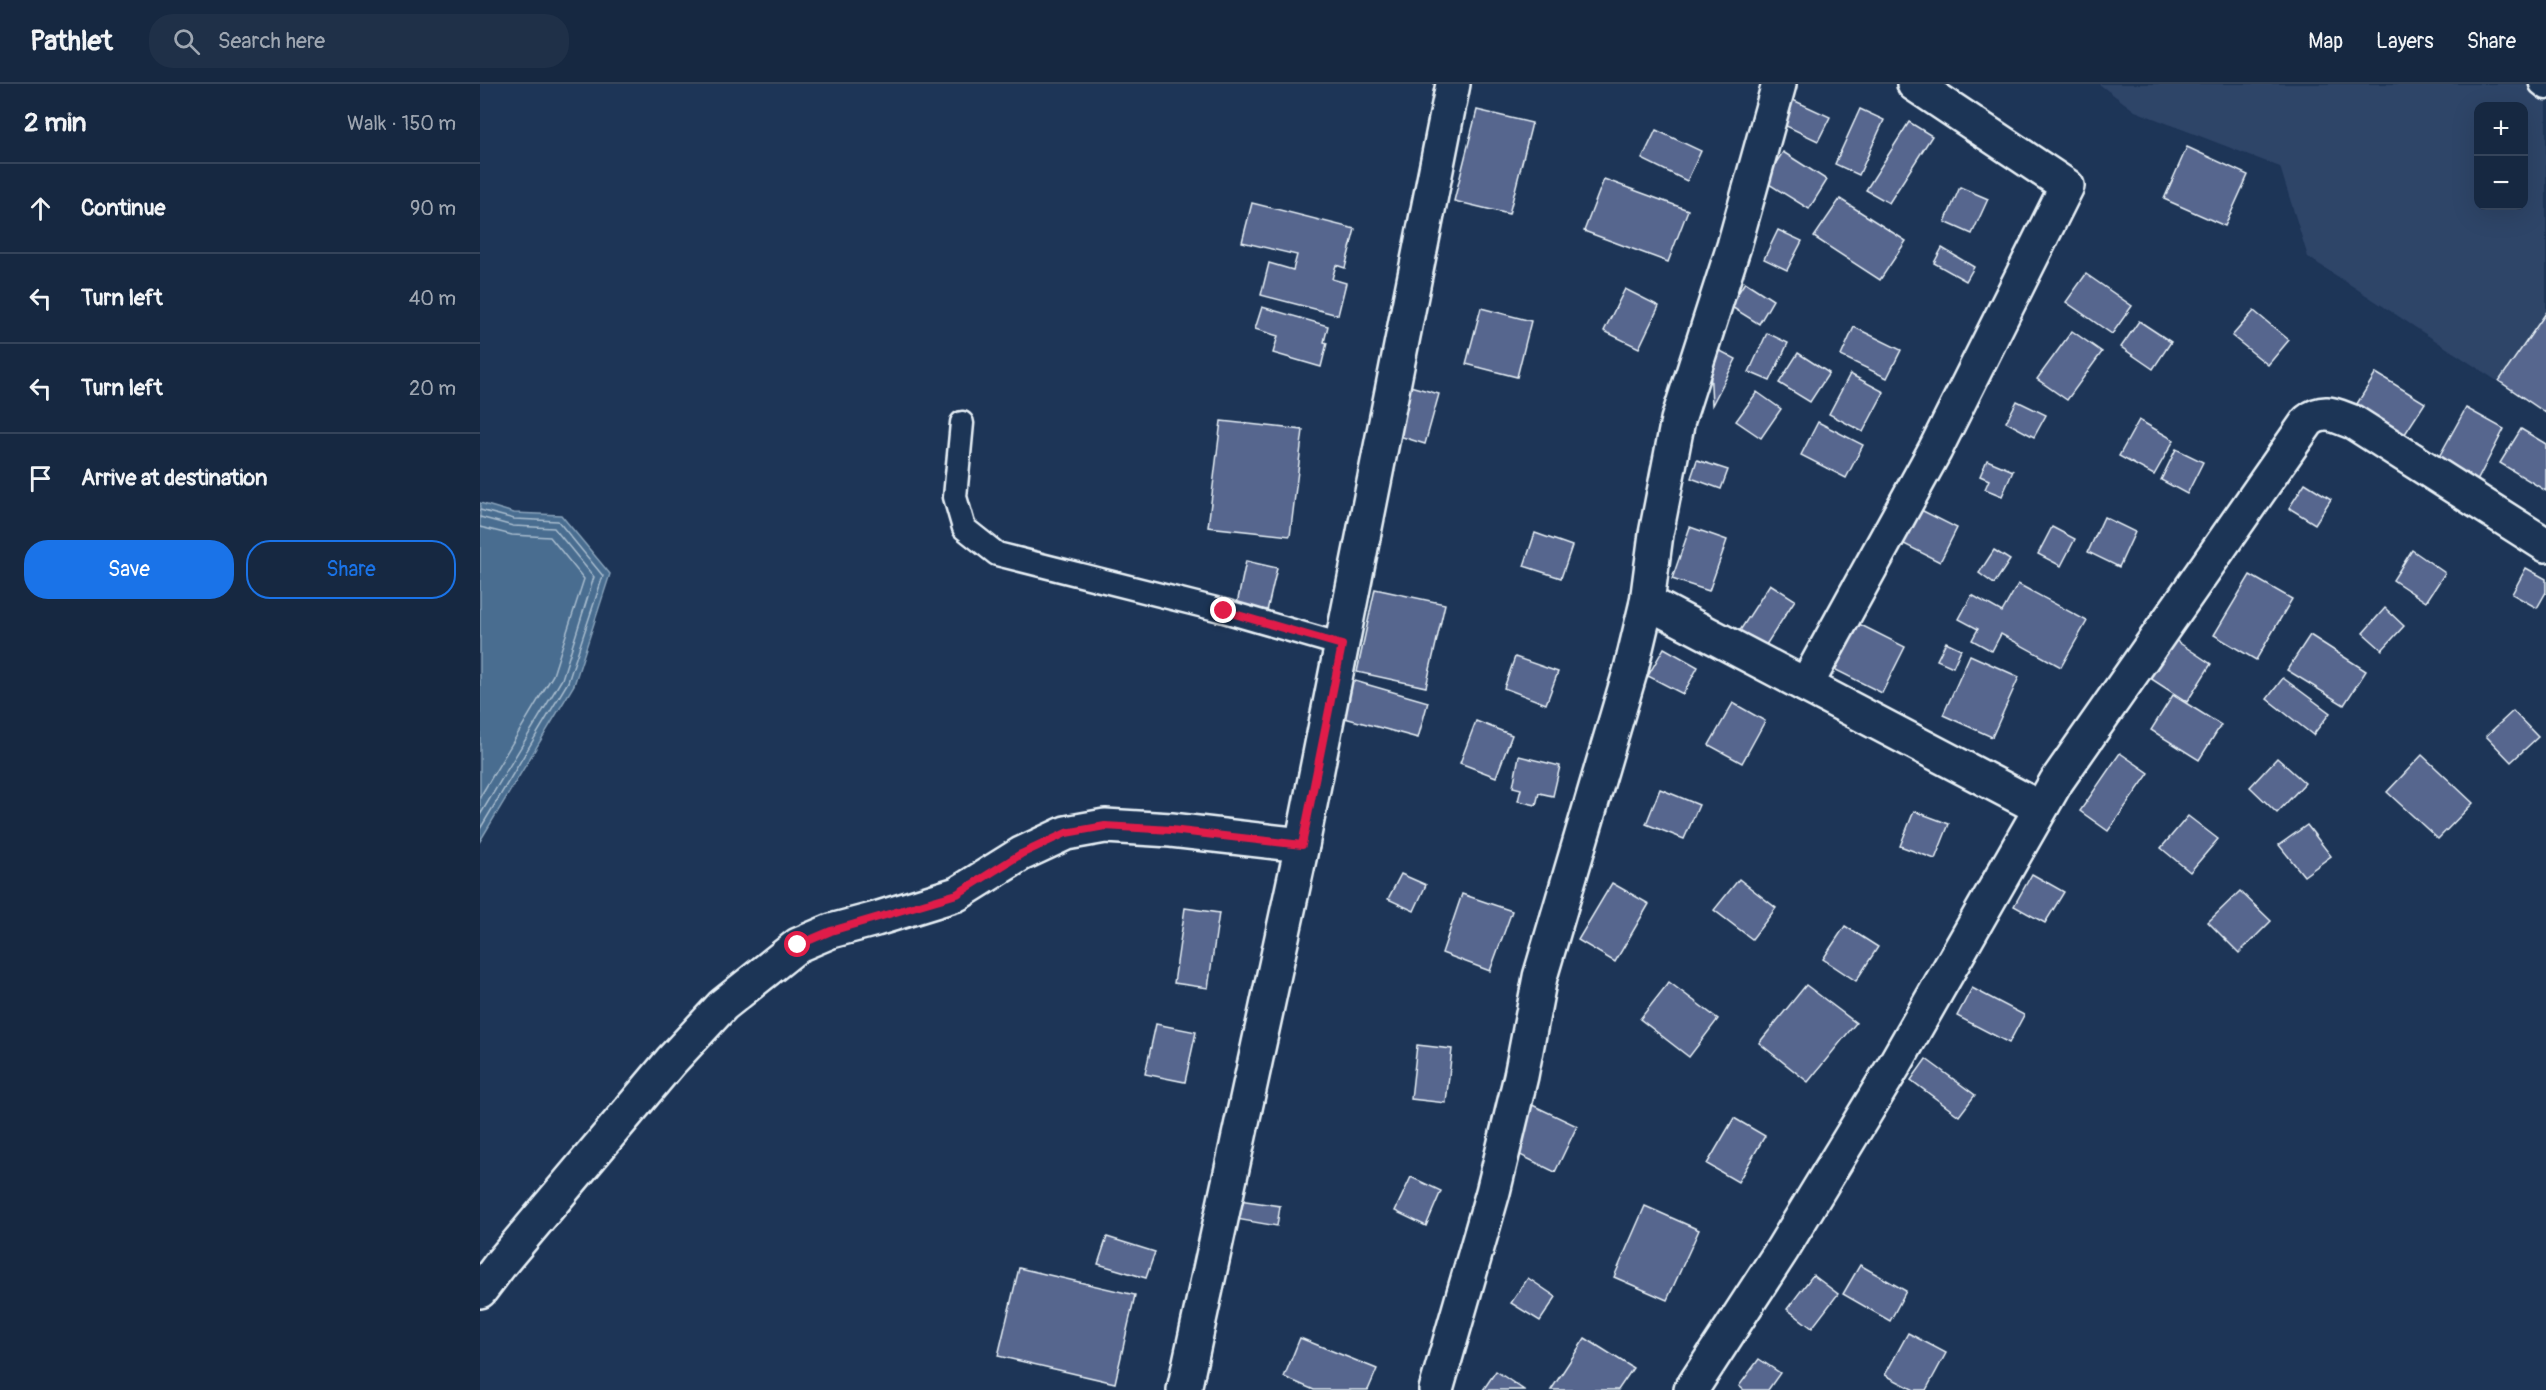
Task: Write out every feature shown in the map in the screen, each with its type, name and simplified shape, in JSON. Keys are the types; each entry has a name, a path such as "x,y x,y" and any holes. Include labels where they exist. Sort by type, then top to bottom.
{"street":[{"path":"1184,1390 1302,845 1453,84"},
{"path":"1436,1390 1493,1192 1521,1076 1540,977 1631,669 1647,602 1656,534 1678,420 1734,246 1779,84"},
{"path":"1806,685 1935,450 2067,186 1914,84"},
{"path":"1691,1390 1782,1251 1895,1064 2056,782 2301,431 2317,414 2330,414 2353,422 2546,545"},
{"path":"1647,602 2040,808"},
{"path":"480,1291 671,1061 715,1013 798,945 831,931 957,894 1021,854 1066,833 1105,826 1171,830 1302,845"}],"lane":[{"path":"2541,84 2546,88"},
{"path":"962,423 955,497 964,528 997,554 1224,611 1342,645"}],"shaded area":[{"path":"2099,84 2546,84 2546,413 2308,257 2280,167 2135,111"}],"water":[{"path":"480,503 514,513 561,515 610,574 574,685 480,841"}],"building":[{"path":"1793,100 1830,117 1818,141 1782,124"},
{"path":"1860,109 1884,120 1859,175 1835,164"},
{"path":"1477,110 1532,123 1509,214 1454,201"},
{"path":"1909,122 1932,136 1889,203 1866,190"},
{"path":"1656,130 1701,151 1687,181 1642,159"},
{"path":"2187,147 2248,175 2225,226 2164,199"},
{"path":"1783,152 1827,180 1809,209 1764,181"},
{"path":"1604,179 1688,210 1668,262 1584,231"},
{"path":"1960,187 1988,199 1972,234 1945,222"},
{"path":"1840,199 1906,241 1880,280 1814,237"},
{"path":"1252,203 1355,229 1345,268 1336,265 1332,279 1346,283 1338,315 1261,295 1269,263 1293,270 1297,255 1242,242"},
{"path":"1778,230 1802,241 1787,270 1764,259"},
{"path":"1942,248 1974,267 1966,281 1934,263"},
{"path":"2086,274 2132,306 2112,334 2066,302"},
{"path":"1745,282 1773,300 1759,324 1730,306"},
{"path":"1625,289 1659,306 1639,348 1604,331"},
{"path":"1262,307 1328,326 1324,342 1327,343 1321,367 1273,353 1278,336 1255,329"},
{"path":"1481,308 1531,321 1517,377 1466,364"},
{"path":"2254,311 2289,340 2268,365 2232,336"},
{"path":"2546,313 2546,413 2499,381"},
{"path":"2139,321 2171,342 2153,369 2121,347"},
{"path":"1854,327 1901,350 1887,378 1841,356"},
{"path":"2072,331 2102,352 2067,400 2037,379"},
{"path":"1767,333 1788,343 1770,381 1749,372"},
{"path":"1709,345 1736,359 1712,405"},
{"path":"1798,353 1829,373 1810,402 1779,383"},
{"path":"2376,373 2425,403 2403,437 2355,407"},
{"path":"1850,374 1884,392 1863,432 1829,414"},
{"path":"1410,386 1439,394 1425,444 1396,435"},
{"path":"1757,392 1781,409 1761,438 1736,421"},
{"path":"2017,401 2046,415 2034,437 2006,422"},
{"path":"2466,408 2504,429 2475,485 2435,464"},
{"path":"2139,420 2174,440 2154,475 2119,456"},
{"path":"1221,421 1303,430 1290,536 1208,527"},
{"path":"1818,422 1863,445 1846,478 1801,455"},
{"path":"2521,429 2546,444 2546,491 2500,463"},
{"path":"2176,449 2203,462 2187,494 2161,480"},
{"path":"1697,460 1728,470 1721,489 1691,478"},
{"path":"1987,460 2013,471 2002,496 1985,489 1989,480 1980,476"},
{"path":"2305,483 2331,499 2315,524 2289,508"},
{"path":"1919,509 1957,528 1940,562 1902,543"},
{"path":"2104,517 2135,532 2119,567 2088,552"},
{"path":"1690,527 1727,540 1709,591 1672,579"},
{"path":"2052,527 2075,539 2061,566 2038,554"},
{"path":"1535,533 1572,546 1561,578 1524,566"},
{"path":"1994,550 2010,560 1994,584 1979,573"},
{"path":"2412,550 2445,573 2426,602 2393,580"},
{"path":"1246,561 1277,568 1267,611 1237,604"},
{"path":"2526,568 2546,579 2546,592 2537,608 2512,594"},
{"path":"2250,575 2292,599 2256,660 2214,635"},
{"path":"1770,584 1795,600 1764,648 1739,632"},
{"path":"2018,584 2087,621 2061,667 2001,634 1992,651 1972,640 1978,629 1959,619 1972,595 2002,612"},
{"path":"1375,589 1445,604 1426,687 1357,672"},
{"path":"2385,608 2404,626 2382,650 2363,633"},
{"path":"1849,619 1905,647 1882,693 1826,665"},
{"path":"2310,635 2366,671 2344,705 2287,670"},
{"path":"2175,640 2211,664 2187,702 2150,678"},
{"path":"1946,642 1961,649 1953,667 1937,660"},
{"path":"1664,648 1698,667 1683,694 1648,676"},
{"path":"1970,655 2019,677 1992,737 1943,715"},
{"path":"1515,657 1558,672 1546,704 1504,688"},
{"path":"1341,677 1428,702 1418,738 1330,714"},
{"path":"2283,678 2330,713 2313,735 2267,699"},
{"path":"2173,695 2221,725 2199,760 2151,730"},
{"path":"1733,703 1765,721 1742,763 1709,745"},
{"path":"2513,711 2538,737 2511,762 2486,736"},
{"path":"1476,721 1512,735 1496,777 1460,763"},
{"path":"2120,753 2149,773 2108,831 2080,811"},
{"path":"2422,755 2473,803 2438,839 2387,792"},
{"path":"1519,756 1560,766 1553,796 1539,793 1536,805 1518,801 1521,789 1513,787"},
{"path":"2277,758 2305,783 2277,813 2250,787"},
{"path":"1660,789 1699,805 1684,839 1646,824"},
{"path":"1914,811 1949,824 1935,859 1900,846"},
{"path":"2188,816 2218,839 2190,872 2161,848"},
{"path":"2307,825 2331,856 2304,876 2279,845"},
{"path":"1401,874 1426,885 1414,911 1388,899"},
{"path":"2032,874 2064,892 2045,923 2014,906"},
{"path":"1739,879 1776,908 1752,939 1714,910"},
{"path":"1612,883 1649,904 1615,962 1578,940"},
{"path":"2240,891 2271,921 2239,953 2208,922"},
{"path":"1462,894 1512,911 1490,971 1442,953"},
{"path":"1185,908 1219,913 1208,988 1174,983"},
{"path":"1845,926 1878,947 1856,981 1823,959"},
{"path":"1669,982 1718,1019 1689,1057 1640,1019"},
{"path":"1806,985 1856,1023 1808,1082 1759,1043"},
{"path":"1972,988 2024,1015 2009,1043 1957,1016"},
{"path":"1156,1024 1196,1032 1185,1082 1145,1074"},
{"path":"1417,1045 1452,1049 1446,1103 1411,1099"},
{"path":"1926,1059 1975,1095 1959,1116 1911,1080"},
{"path":"1528,1103 1577,1126 1555,1172 1506,1148"},
{"path":"1734,1118 1765,1136 1738,1182 1707,1164"},
{"path":"1411,1177 1441,1191 1426,1226 1395,1211"},
{"path":"1239,1200 1280,1206 1277,1226 1236,1219"},
{"path":"1645,1206 1699,1230 1667,1300 1614,1277"},
{"path":"1107,1237 1155,1252 1146,1278 1098,1264"},
{"path":"1860,1265 1906,1291 1890,1321 1843,1294"},
{"path":"1019,1268 1135,1295 1115,1383 998,1356"},
{"path":"1813,1275 1838,1294 1812,1328 1787,1309"},
{"path":"1528,1278 1556,1297 1540,1321 1511,1303"},
{"path":"1908,1333 1946,1353 1926,1390 1914,1390 1885,1375"},
{"path":"1300,1338 1377,1369 1368,1390 1314,1390 1284,1377"},
{"path":"1585,1338 1633,1368 1618,1390 1551,1390"},
{"path":"1759,1359 1780,1373 1768,1390 1744,1390 1739,1386"},
{"path":"1496,1371 1524,1390 1483,1390"}],"route":[{"path":"798,945 831,931 957,894 1021,854 1066,833 1105,826 1171,830 1302,845 1342,645 1224,611"}]}
